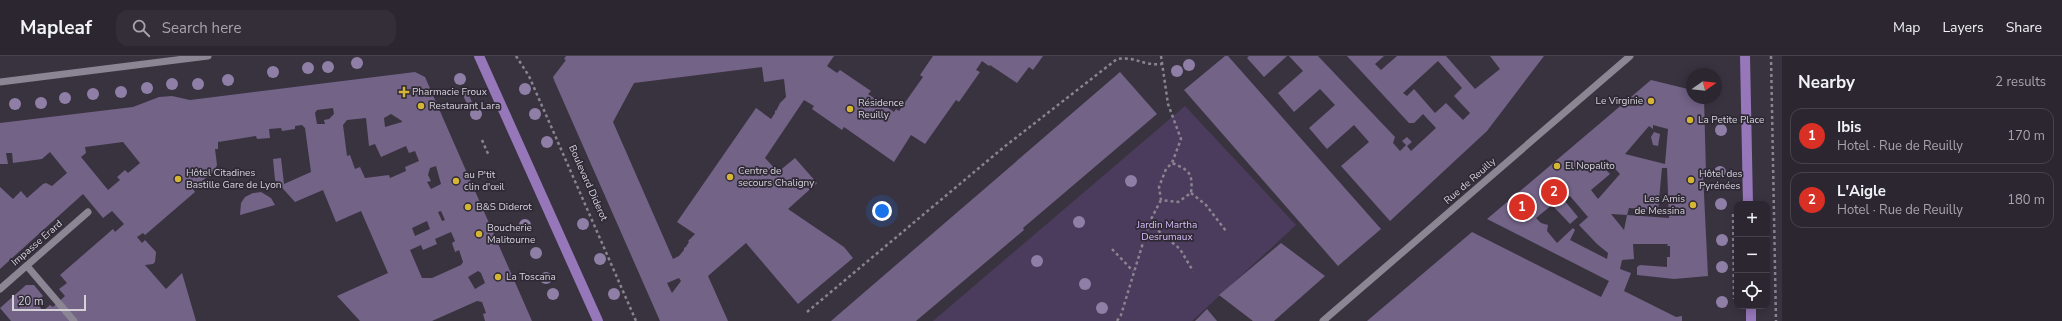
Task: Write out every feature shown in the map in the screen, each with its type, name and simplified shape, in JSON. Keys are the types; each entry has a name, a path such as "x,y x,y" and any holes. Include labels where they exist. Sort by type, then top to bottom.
{"main road":[{"path":"479,56 598,321"},
{"path":"1746,56 1748,201"},
{"path":"1750,309 1751,321"}],"street":[{"path":"0,82 208,56"},
{"name":"Rue de Reuilly","path":"1323,321 1630,56"},
{"name":"Impasse Erard","path":"0,289 88,212"},
{"path":"27,266 74,321"}],"path":[{"name":"Boulevard Diderot","path":"516,56 529,76 636,321"},
{"path":"1117,321 1121,315 1133,271 1149,223 1161,200 1159,187 1166,169 1172,163 1181,139 1168,104 1161,56"},
{"path":"1771,56 1776,321"},
{"path":"807,312 1004,147 1117,59 1133,59 1150,66 1162,64"},
{"path":"482,140 489,156"},
{"path":"1172,163 1186,168 1192,180 1191,193"},
{"path":"1161,200 1178,202 1191,193"},
{"path":"1191,193 1206,206 1226,231"},
{"path":"1149,223 1180,249 1193,270"},
{"path":"1112,248 1133,271"}],"green space":[{"name":"Jardin Martha Desrumaux","path":"1185,106 1296,225 1192,321 933,321"}],"building":[{"path":"566,56 834,56 827,66 837,73 840,70 871,91 868,94 894,112 896,109 899,111 923,77 920,75 933,56 1043,56 1033,70 1029,67 1017,83 982,61 976,70 980,72 959,102 956,100 925,144 911,135 894,162 844,127 842,130 812,109 814,106 804,100 765,158 778,172 795,158 817,183 788,209 844,247 853,258 798,304 746,243 708,276 728,321 660,321 554,80 553,77 566,60 564,59","holes":["762,67 764,82 784,79 786,97 780,103 776,111 775,110 775,113 771,119 756,108 677,222 695,234 688,241 689,242 679,256 673,259 613,122 634,83","679,278 681,281 672,293 667,283"]},
{"path":"1225,56 1228,56 1381,229 1338,266 1184,90"},
{"path":"1249,56 1287,56 1264,77 1247,58"},
{"path":"1289,56 1318,56 1395,137 1393,143 1400,151 1406,145 1402,141 1407,137 1412,142 1407,146 1411,151 1436,128 1423,114 1414,123 1409,123 1347,56 1384,56 1375,64 1381,70 1397,56 1446,56 1475,89 1500,69 1490,56 1544,56 1487,131 1390,221 1341,166 1369,142 1354,125 1327,149 1309,128 1335,105 1320,89 1294,112 1278,93 1303,71","holes":["1438,61 1462,88 1454,96 1470,113 1463,120 1446,103 1435,113 1414,89 1407,96 1403,93"]},
{"path":"415,72 425,77 532,321 485,321 483,314 486,313 482,302 477,301 432,321 360,321 337,296 388,273 361,211 336,222 323,190 295,202 275,180 273,159 281,158 284,184 311,172 305,128 302,125 295,126 295,129 282,131 281,128 269,129 270,138 257,139 256,136 218,142 218,149 215,149 217,165 214,171 193,189 195,192 145,235 143,233 137,237 142,243 145,240 156,252 155,262 153,264 145,265 166,289 182,273 196,321 11,321 0,308 26,285 34,285 43,296 36,302 43,311 50,305 53,307 65,296 59,289 67,283 60,275 113,229 115,232 124,224 112,211 103,218 83,194 0,269 0,187 13,199 21,191 27,198 43,184 46,183 52,186 67,173 50,152 42,159 13,163 12,153 6,153 8,164 0,164 0,123 133,107 159,97 172,96 190,100","holes":["333,108 334,114 329,119 324,120 325,124 317,124 315,113 317,110","391,114 402,121 385,127 384,118","366,118 369,146 375,144 381,157 406,146 409,153 415,151 419,161 405,167 406,171 390,178 389,175 365,178 360,167 355,169 350,155 347,156 343,125 347,120","123,142 140,163 128,173 125,170 117,177 120,180 108,190 81,157 86,153 85,147","436,166 441,184 431,189 427,182 431,181 428,175 430,168","441,211 445,220 442,221 438,212","427,221 430,229 415,236 412,228","451,232 455,241 452,243 455,252 459,250 463,262 461,265 432,278 422,278 410,250 421,245 423,250 437,244 435,239","478,271 481,273 485,283 475,289 468,277"]},
{"path":"1120,72 1157,114 1023,228 1024,230 916,321 831,321"},
{"path":"1651,80 1686,89 1686,104 1704,104 1706,174 1703,174 1708,276 1674,279 1637,275 1637,267 1640,265 1667,267 1667,257 1670,257 1670,246 1667,246 1668,244 1633,244 1634,259 1622,260 1620,269 1631,273 1624,291 1676,317 1682,316 1682,321 1367,321 1472,232 1601,297 1609,281 1487,219","holes":["1653,125 1668,129 1665,164 1625,154 1649,126 1653,129","1606,159 1620,174 1598,199 1591,190 1610,174 1606,170 1609,167 1604,161","1662,168 1667,168 1669,218 1627,215 1629,208 1658,210","1570,196 1588,217 1579,225 1608,253 1607,259 1570,240 1575,230 1573,228 1557,243 1547,231 1548,225 1541,223 1536,218 1552,205 1570,224 1578,217 1564,200","1611,214 1627,215 1624,230"]},
{"path":"467,91 472,102 467,104 462,93"},
{"path":"1654,132 1660,134 1658,146 1653,145 1651,137"},
{"path":"261,192 271,198 275,205 240,215 241,203 245,197 253,193"},
{"path":"1281,243 1325,276 1274,321 1253,321 1219,295"},
{"path":"1207,309 1217,321 1195,321"}],"place":[{"name":"Pharmacie Froux","path":"404,92"},
{"name":"Le Virginie","path":"1651,101"},
{"name":"Restaurant Lara","path":"421,106"},
{"name":"Résidence Reuilly","path":"850,109"},
{"name":"La Petite Place","path":"1690,120"},
{"name":"El Nopalito","path":"1557,166"},
{"name":"Centre de secours Chaligny","path":"730,177"},
{"name":"Hôtel Citadines Bastille Gare de Lyon","path":"178,179"},
{"name":"Hôtel des Pyrénées","path":"1691,180"},
{"name":"au P'tit clin d'œil","path":"456,181"},
{"name":"L'Aigle","path":"1554,192"},
{"name":"Les Amis de Messina","path":"1693,205"},
{"name":"B&S Diderot","path":"468,207"},
{"name":"Ibis","path":"1522,207"},
{"name":"Boucherie Malitourne","path":"479,234"},
{"name":"La Toscana","path":"498,277"}]}
